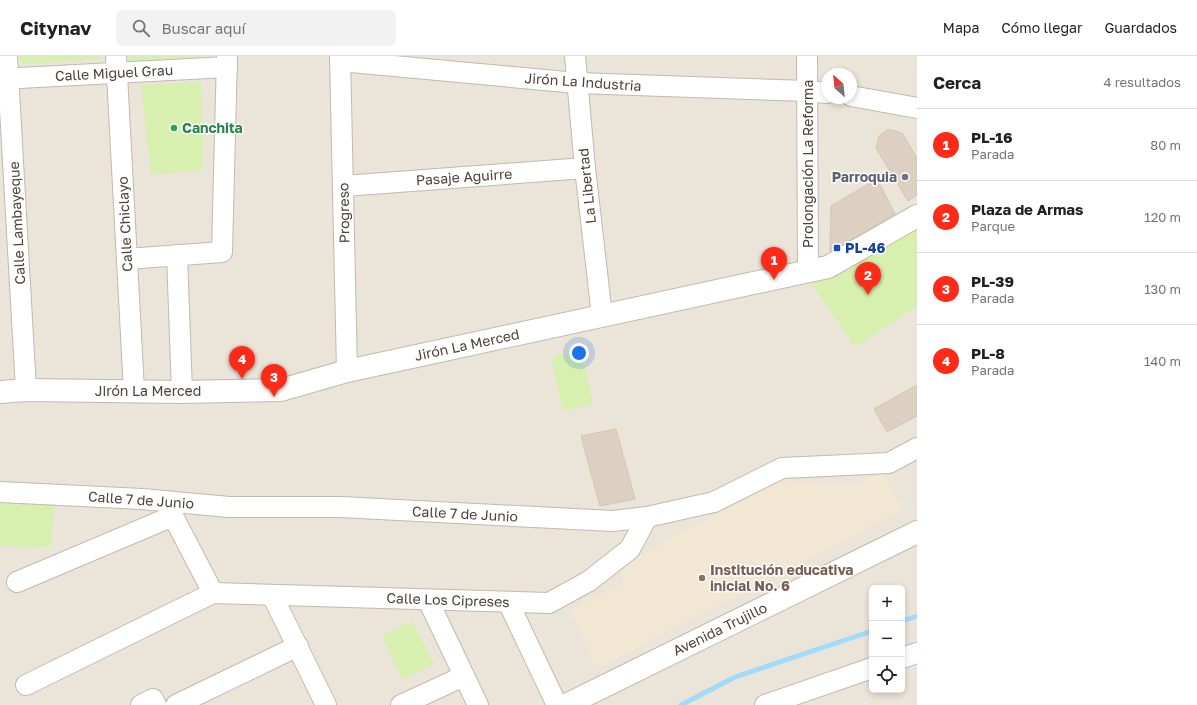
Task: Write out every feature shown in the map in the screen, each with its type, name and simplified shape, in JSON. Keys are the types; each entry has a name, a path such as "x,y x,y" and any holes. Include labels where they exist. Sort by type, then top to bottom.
{"street":[{"name":"Calle Lambayeque","path":"8,56 4,78 26,390"},
{"name":"La Libertad","path":"575,56 585,168 602,316"},
{"name":"Prolongación La Reforma","path":"808,56 818,92 808,271"},
{"name":"Jirón La Industria","path":"340,59 577,83 818,92"},
{"name":"Progreso","path":"340,59 347,371"},
{"name":"Calle Miguel Grau","path":"4,78 117,64 227,62"},
{"path":"127,258 222,252 227,62"},
{"name":"Calle Chiclayo","path":"117,64 134,391"},
{"path":"857,97 917,108"},
{"name":"Pasaje Aguirre","path":"344,186 585,168"},
{"name":"Jirón La Merced","path":"0,392 26,390 182,392 281,390 347,371 828,267 917,216"},
{"path":"177,255 182,392"},
{"name":"Calle 7 de Junio","path":"0,492 142,499 229,507 340,507 613,521 647,517 714,502 782,468 889,463 917,448"},
{"path":"18,582 173,516 213,593 26,685"},
{"name":"Calle Los Cipreses","path":"213,593 549,603 589,581 630,549 647,517"},
{"name":"Avenida Trujillo","path":"566,705 917,532"},
{"path":"272,595 326,705"},
{"path":"428,600 478,705"},
{"path":"508,602 557,705"},
{"path":"176,705 298,646"},
{"path":"905,657 917,653"},
{"path":"765,705 869,669"},
{"path":"401,705 464,676"},
{"path":"142,705 153,699 156,705"}],"shaded area":[{"path":"0,56 917,56 917,705 0,705"},
{"path":"882,472 902,510 596,669 570,609 624,584 619,566 780,481 852,486"}],"green space":[{"path":"20,56 102,56 101,59 21,64"},
{"path":"129,56 206,56 130,62"},
{"name":"Canchita","path":"201,82 203,170 151,174 141,85"},
{"path":"917,228 917,306 855,347 812,284"},
{"path":"581,350 593,404 563,411 551,357"},
{"path":"0,503 54,505 51,547 0,546"},
{"path":"412,621 434,664 402,679 382,636"}],"building":[{"name":"Parroquia","path":"888,129 902,133 917,158 917,195 908,201 876,148 879,136"},
{"path":"877,179 895,214 830,252 831,206"},
{"path":"917,385 917,416 887,432 874,409"},
{"path":"616,429 635,499 600,506 581,436"}],"waterway":[{"path":"905,620 917,616"},
{"path":"681,705 735,677 869,632"}],"place":[{"name":"Canchita","path":"174,128"},
{"name":"Parroquia","path":"905,177"},
{"name":"PL-46","path":"837,248"},
{"name":"PL-16","path":"774,280"},
{"name":"Plaza de Armas","path":"868,295"},
{"name":"PL-8","path":"242,379"},
{"name":"PL-39","path":"274,397"},
{"name":"Institución educativa inicial No. 6","path":"702,578"}]}
